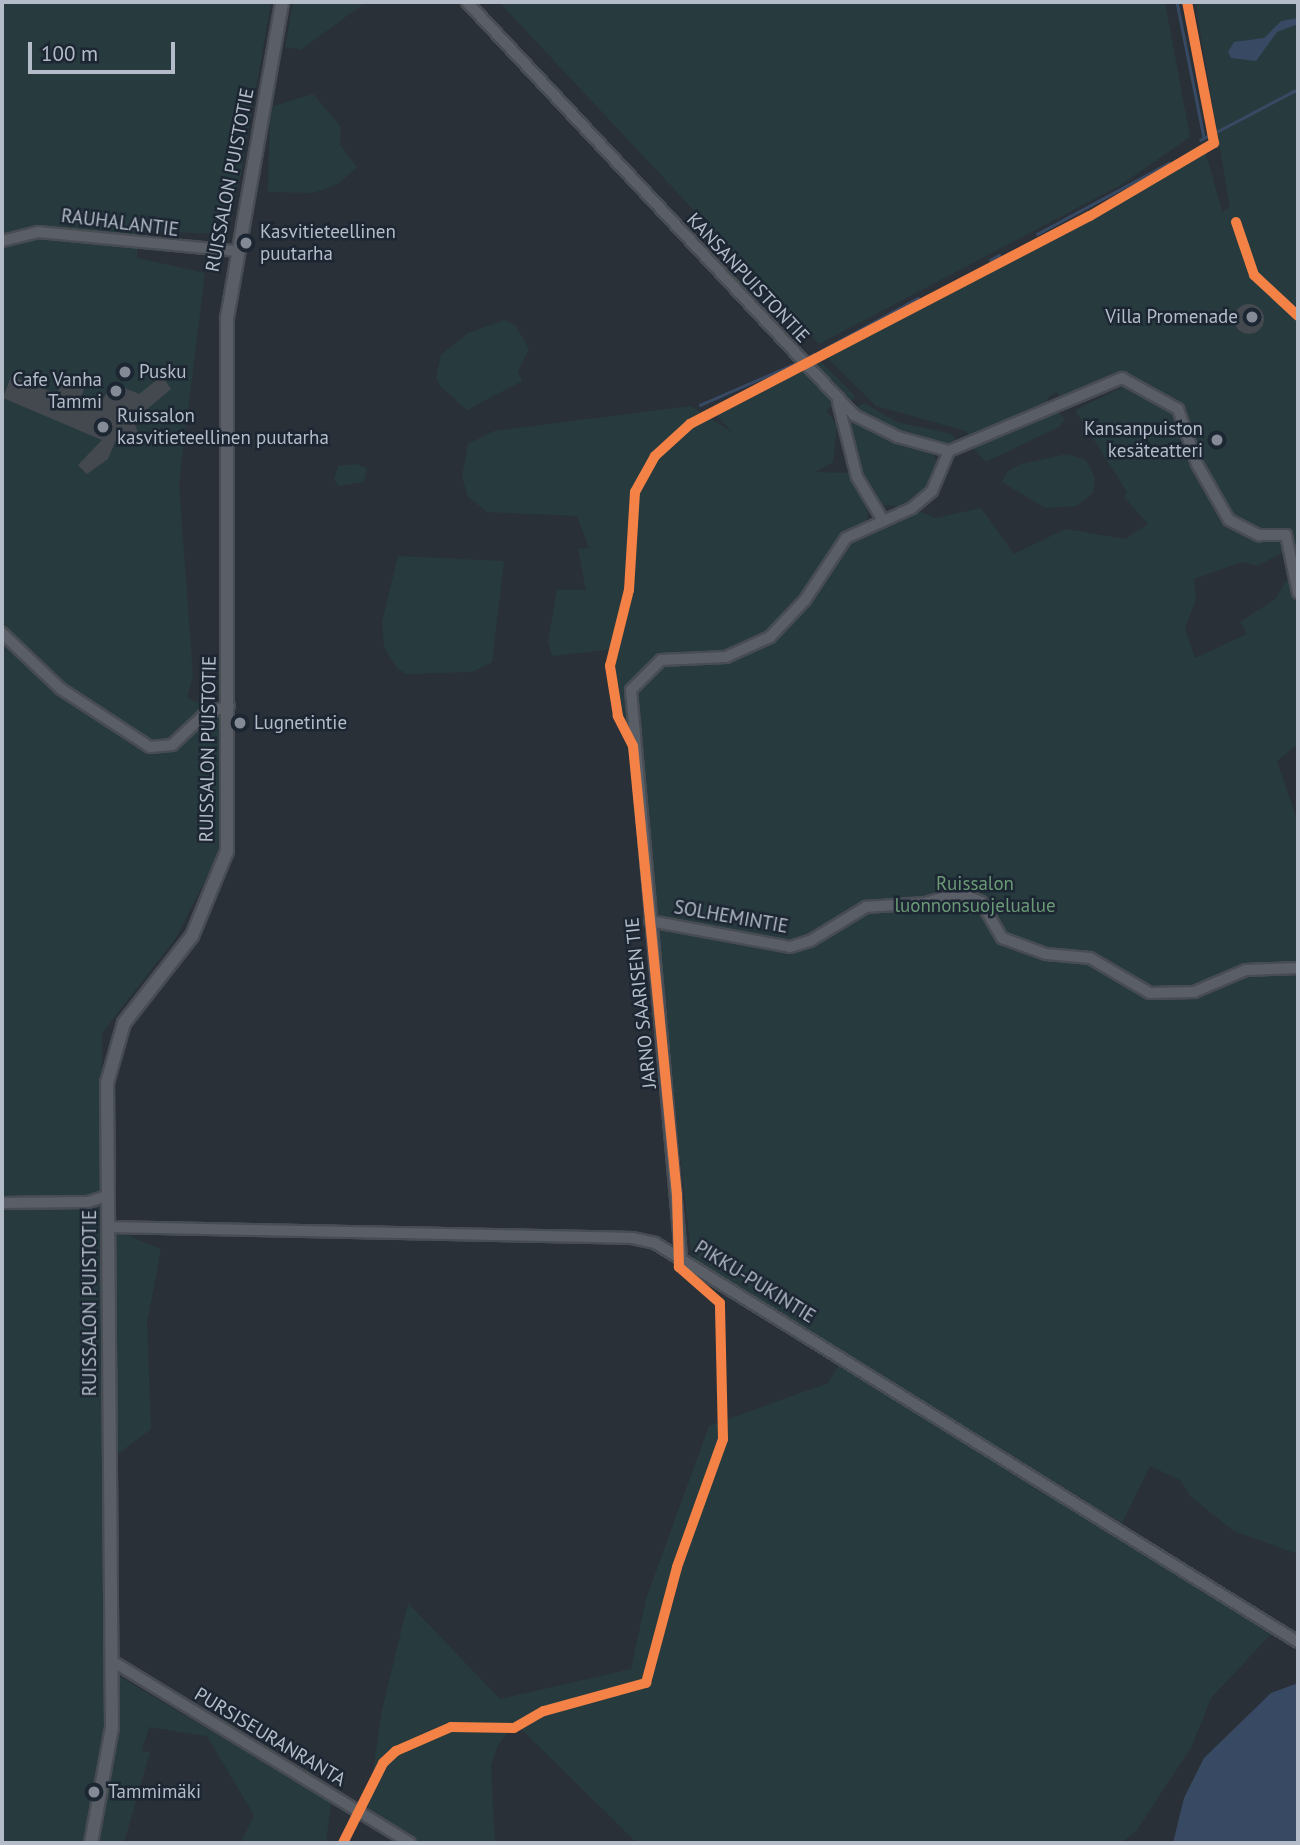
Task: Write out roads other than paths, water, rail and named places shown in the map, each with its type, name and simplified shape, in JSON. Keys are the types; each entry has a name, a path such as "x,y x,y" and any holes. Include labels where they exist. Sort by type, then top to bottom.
{"street":[{"name":"RUISSALON PUISTOTIE","path":"91,1843 111,1751 107,1083 117,1037 192,936 227,850 227,318 234,251 282,2"},
{"name":"KANSANPUISTONTIE","path":"467,2 838,402 880,429 949,451"},
{"name":"RAUHALANTIE","path":"2,240 37,232 234,251"},
{"path":"949,451 1122,378 1178,409 1197,464 1229,520 1259,535 1286,535 1298,593"},
{"path":"838,402 857,477 881,517"},
{"name":"JARNO SAARISEN TIE","path":"681,1256 631,690 661,660 726,657 770,637 805,600 836,548 881,517 912,508 932,491 949,451"},
{"path":"2,634 61,689 150,747 172,745 206,713 229,706"},
{"name":"SOLHEMINTIE","path":"650,921 790,947 810,942 866,907 925,903 960,893 981,902 1002,938 1056,957 1090,958 1150,993 1194,992 1246,970 1298,968"},
{"path":"2,1203 88,1202 109,1195"},
{"name":"PIKKU-PUKINTIE","path":"109,1227 632,1238 681,1256 1298,1642"},
{"name":"PURSISEURANRANTA","path":"112,1661 410,1843"}],"water":[{"path":"1298,18 1298,24 1277,32 1256,61 1231,58 1228,52 1234,42 1264,38 1281,21"},
{"path":"1298,1683 1298,1843 1173,1843 1184,1798 1204,1758 1271,1693"}],"waterway":[{"path":"1177,2 1204,137"},
{"path":"1218,131 1294,91"},
{"path":"1200,140 1208,136"},
{"path":"1037,234 1169,163"},
{"path":"990,260 999,255"},
{"path":"822,350 918,298"},
{"path":"805,359 814,354"},
{"path":"700,405 794,364"}],"place":[{"name":"Kasvitieteellinen puutarha","path":"246,243"},
{"name":"Villa Promenade","path":"1252,317"},
{"name":"Pusku","path":"125,372"},
{"name":"Cafe Vanha Tammi","path":"116,391"},
{"name":"Ruissalon kasvitieteellinen puutarha","path":"103,427"},
{"name":"Kansanpuiston kesäteatteri","path":"1217,440"},
{"name":"Lugnetintie","path":"240,723"},
{"name":"Tammimäki","path":"94,1792"}],"park label":[{"name":"Ruissalon luonnonsuojelualue","path":"975,895"}]}
